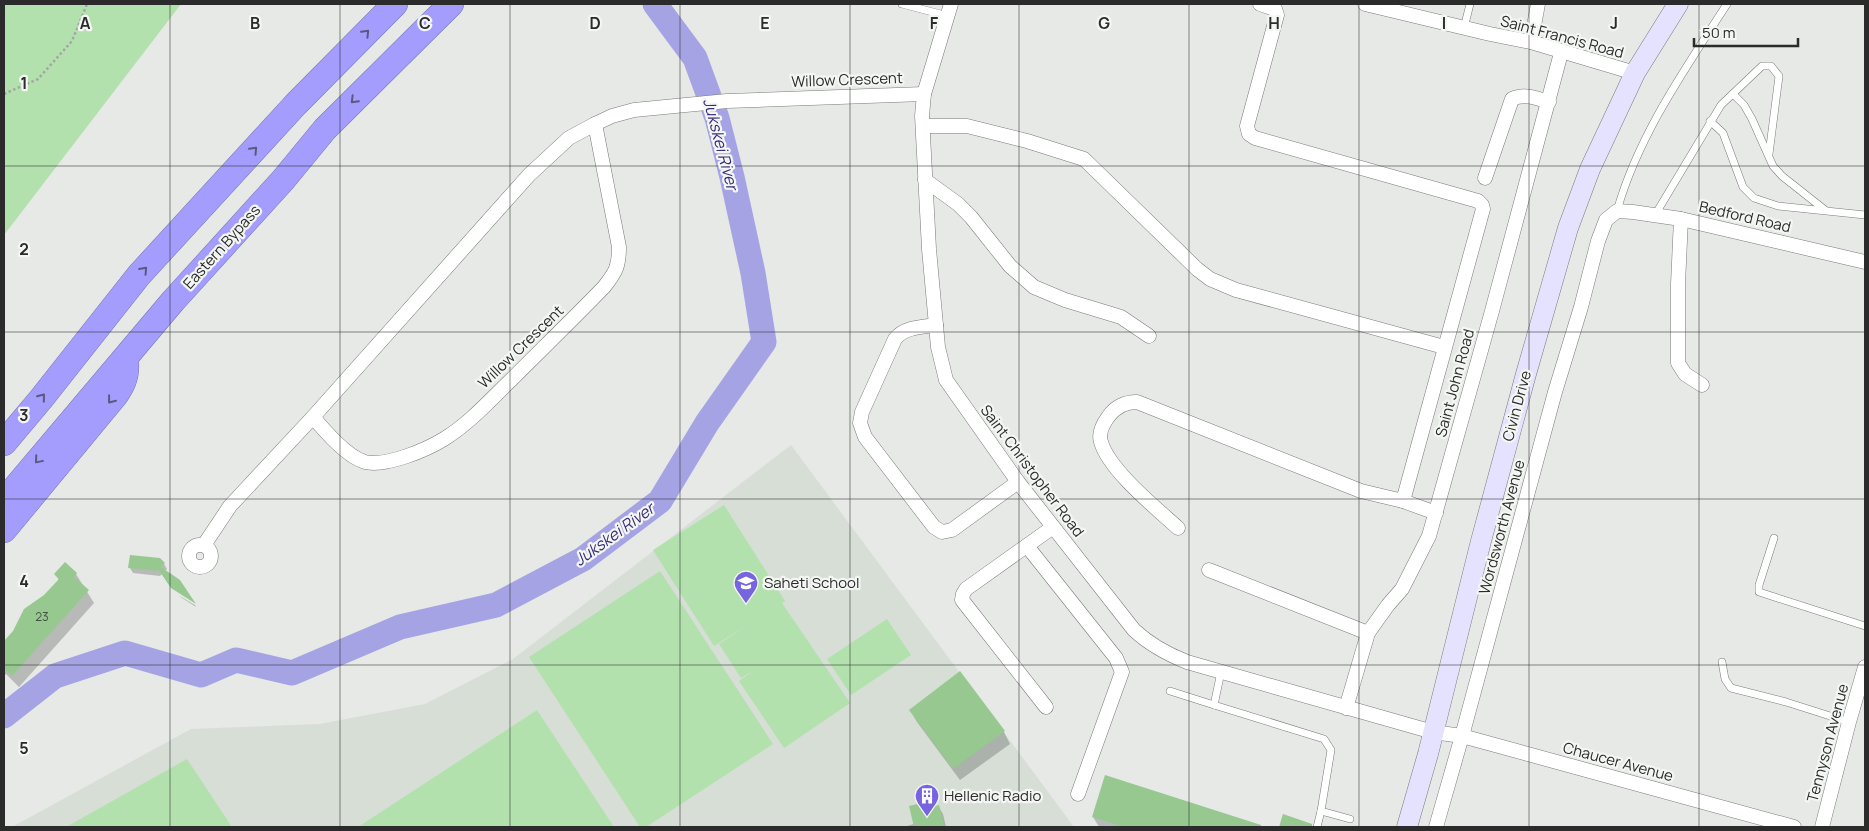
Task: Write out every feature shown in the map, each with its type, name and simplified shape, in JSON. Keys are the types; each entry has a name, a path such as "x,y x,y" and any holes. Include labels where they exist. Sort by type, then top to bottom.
{"highway":[{"path":"6,438 41,399 139,275 296,104 394,4"},
{"name":"Eastern Bypass","path":"4,501 125,356 325,129 451,4"},
{"path":"4,530 115,396 123,384 126,371 125,356"}],"main road":[{"name":"Civin Drive","path":"1407,827 1516,411 1568,228 1586,177 1635,73 1678,4"}],"street":[{"path":"1260,4 1274,9 1277,15 1247,126 1249,134 1255,138 1478,201 1482,205 1483,210 1403,502"},
{"name":"Saint Francis Road","path":"1365,4 1530,42 1561,53 1635,73"},
{"path":"1530,42 1537,6"},
{"name":"Saint Christopher Road","path":"949,10 924,94 922,126 929,249 938,347 946,380 1018,482 1134,630 1143,638 1162,651 1187,662 1433,732"},
{"name":"Saint John Road","path":"1346,708 1368,633 1409,578 1429,536 1561,53"},
{"name":"Willow Crescent","path":"204,545 230,506 313,417 529,175 569,138 612,116 634,110 727,102 924,94"},
{"path":"1485,178 1512,98 1518,96 1549,102"},
{"name":"Willow Crescent","path":"313,417 328,434 363,462 376,463 390,460 430,447 463,425 593,298 614,274 619,263 619,248 613,210 594,124"},
{"path":"922,126 967,126 1027,141 1084,159 1096,168 1197,270 1210,279 1236,290 1444,347"},
{"path":"925,180 964,210 1010,266 1034,287 1065,300 1120,316 1149,336"},
{"name":"Bedford Road","path":"1617,212 1633,212 1681,219 1865,262"},
{"name":"Wordsworth Avenue","path":"1436,827 1602,226 1606,220 1617,212"},
{"path":"1681,219 1678,363 1685,374 1702,385"},
{"path":"936,325 905,331 895,339 862,412 860,423 865,437 934,528 942,532 952,530 1018,482"},
{"path":"1178,528 1116,468 1101,442 1102,424 1121,405 1128,402 1137,402 1361,491 1436,513"},
{"path":"1046,707 962,600 966,589 1053,527"},
{"path":"1027,546 1116,658 1122,672 1078,794"},
{"path":"1209,570 1368,633"},
{"name":"Tennyson Avenue","path":"1822,827 1865,667"},
{"name":"Chaucer Avenue","path":"1433,732 1462,736 1794,827"}],"lane":[{"path":"902,4 949,10"},
{"path":"1464,28 1470,4"},
{"path":"1617,212 1626,180 1654,124 1679,80 1727,4"},
{"path":"1655,215 1721,105 1762,66 1771,66 1779,76 1768,154"},
{"path":"1733,94 1744,104 1773,166 1782,176 1826,210"},
{"path":"1710,122 1723,133 1743,187 1754,198 1778,206 1865,215"},
{"path":"1774,538 1759,585 1759,592 1865,626"},
{"path":"1722,662 1725,679 1731,688 1786,702 1849,722"},
{"path":"1214,705 1221,672"},
{"path":"1170,691 1324,739 1331,750 1317,827"},
{"path":"1321,811 1350,819"}],"path":[{"path":"4,94 38,79 72,41 87,4"}],"shaded area":[{"name":"Saheti School","path":"791,445 1074,827 12,827 191,729 320,724 425,704 513,659"}],"green space":[{"path":"4,4 181,4 4,235"},
{"path":"724,505 785,601 782,603 850,703 784,748 739,681 754,670 741,678 719,644 749,624 714,646 653,550"},
{"path":"660,571 773,744 646,827 640,827 529,657"},
{"path":"887,619 911,655 851,695 827,659"},
{"path":"537,710 614,827 358,827"},
{"path":"187,759 232,827 66,827"}],"building":[{"path":"130,555 160,558 165,563 161,567 180,580 196,604 171,588 158,569 157,571 128,568"},
{"path":"65,562 77,573 74,577 89,590 12,676 4,668 4,641 13,631 24,609 44,595 59,579 54,574"},
{"path":"960,671 1005,731 953,769 909,710"},
{"path":"1105,775 1261,825 1261,827 1124,827 1092,817"},
{"name":"Hellenic Radio","path":"930,801 931,807 939,805 945,827 914,827 909,806"},
{"path":"1283,814 1312,824 1312,827 1279,827"}],"waterway":[{"name":"Jukskei River","path":"4,716 55,676 125,653 201,675 236,660 292,673 400,627 496,605 583,559 660,501 707,423 764,342 753,273 717,118 695,58 655,4"}],"place":[{"name":"Saheti School","path":"746,604"},
{"name":"Hellenic Radio","path":"927,817"}]}
